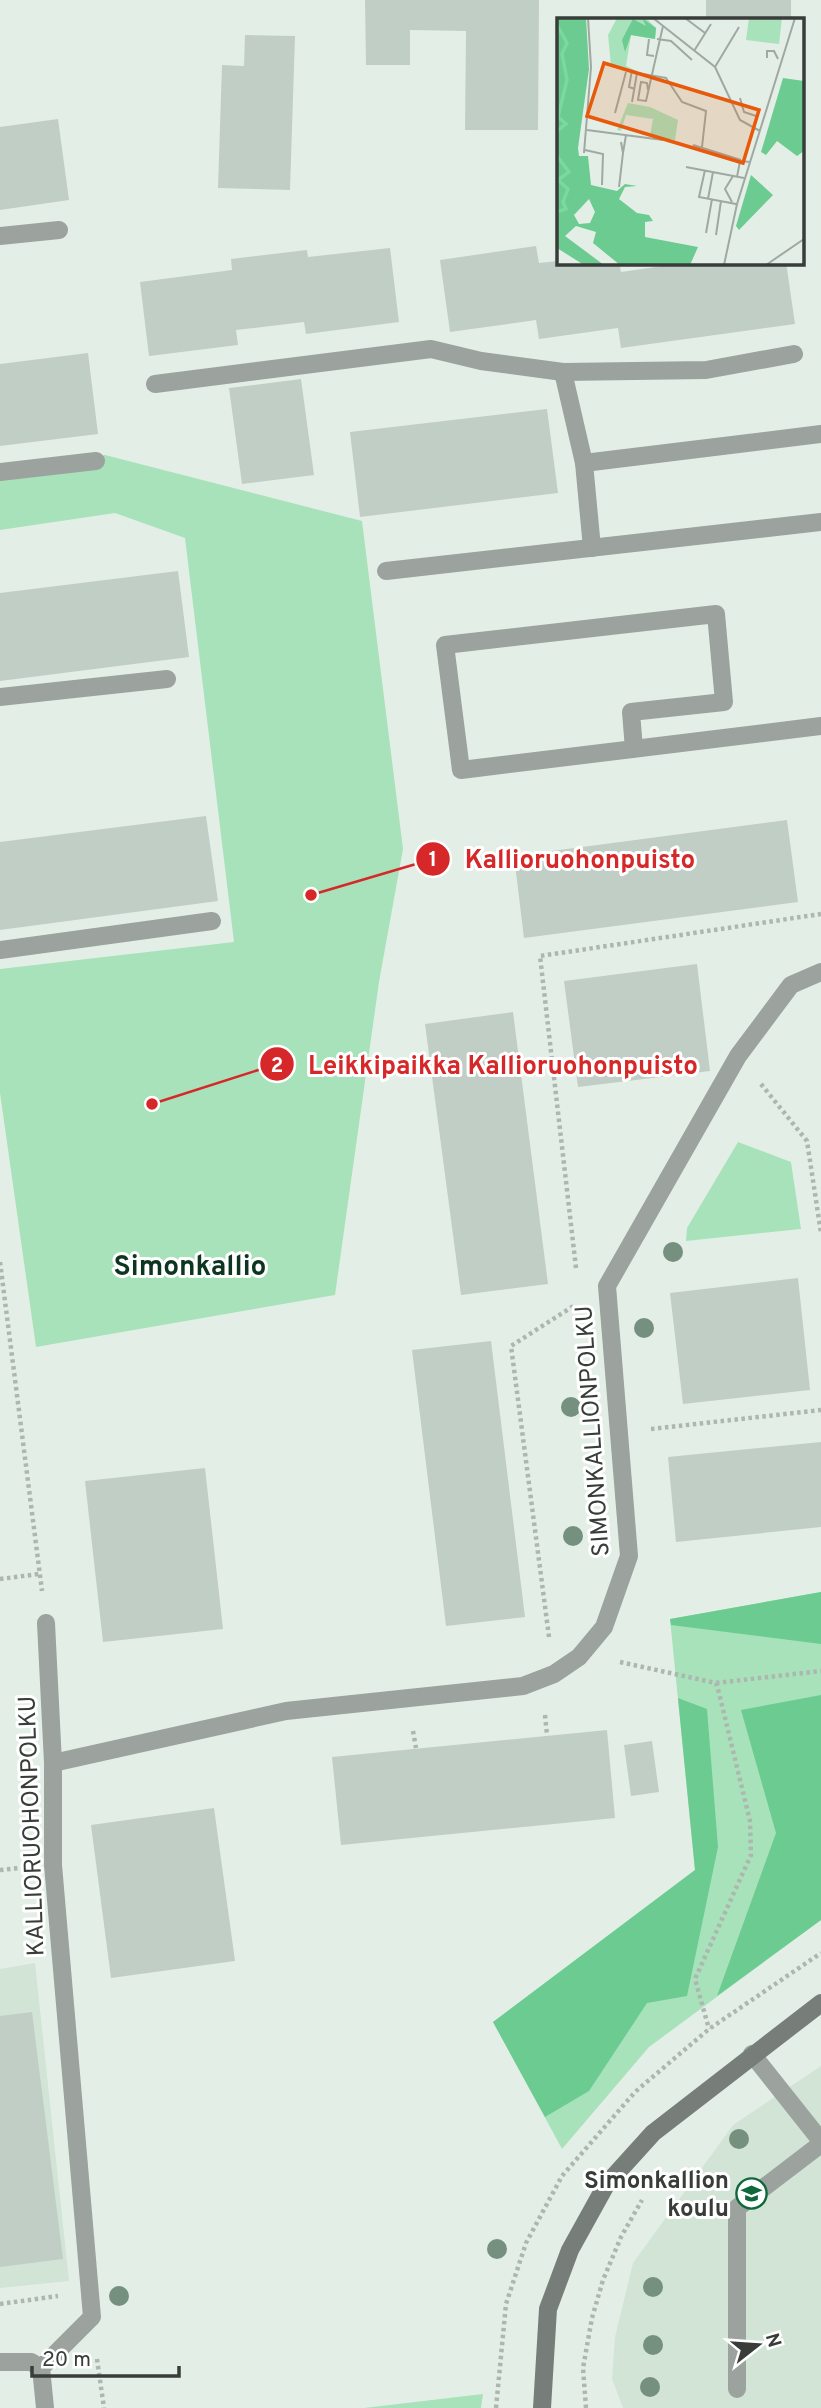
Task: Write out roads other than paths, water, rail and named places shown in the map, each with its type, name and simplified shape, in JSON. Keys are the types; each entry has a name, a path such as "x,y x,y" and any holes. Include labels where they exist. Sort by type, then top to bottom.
{"main road":[{"path":"542,2408 548,2309 570,2250 606,2185 653,2133 821,2003"}],"lane":[{"path":"0,236 59,230"},
{"path":"155,384 431,349 481,361 563,372 706,370 794,354"},
{"path":"563,372 584,463 592,548"},
{"path":"584,463 821,434"},
{"path":"0,472 96,461"},
{"path":"386,571 821,522"},
{"path":"634,749 631,712 724,702 716,614 445,645 461,770 634,749 821,726"},
{"path":"0,697 167,679"},
{"path":"0,950 212,921"},
{"name":"SIMONKALLIONPOLKU","path":"53,1763 286,1711 523,1686 554,1674 581,1654 604,1627 629,1556 607,1286 738,1056 791,985 821,972"},
{"name":"KALLIORUOHONPOLKU","path":"41,2368 92,2317 53,1865 53,1763 46,1623"},
{"path":"737,2389 737,2208 821,2142 752,2054"},
{"path":"0,2362 30,2362 41,2368 45,2408"}],"place":[{"name":"Kallioruohonpuisto","path":"311,895"},
{"name":"Leikkipaikka Kallioruohonpuisto","path":"152,1104"},
{"name":"Simonkallion koulu","path":"752,2194"}],"district":[{"name":"Simonkallio","path":"190,1265"}]}
